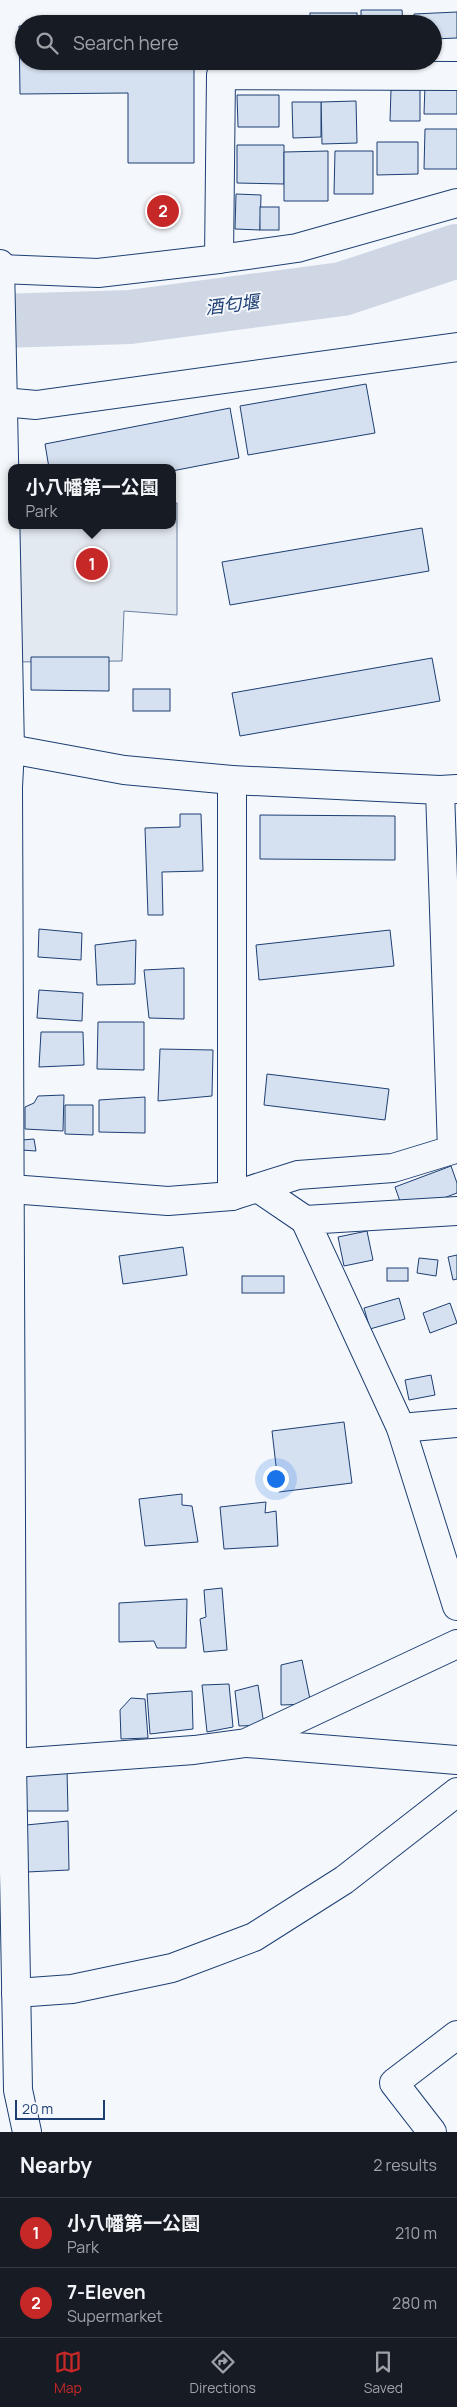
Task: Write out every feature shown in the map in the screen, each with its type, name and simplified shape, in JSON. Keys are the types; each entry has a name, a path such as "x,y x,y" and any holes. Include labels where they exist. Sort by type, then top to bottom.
{"street":[{"path":"219,260 222,75 457,76"},
{"path":"0,270 98,273 219,260 297,248 457,203"},
{"path":"0,264 10,748 4,787 6,1764 16,1994 18,2090 27,2132"},
{"path":"3,402 36,405 457,347"},
{"path":"5,1190 168,1201 232,1196 298,1175 393,1168 454,1149 448,789 232,780 124,770 10,748"},
{"path":"232,780 232,1196"},
{"path":"258,1188 305,1220 401,1428 457,1606"},
{"path":"305,1220 457,1211"},
{"path":"401,1428 457,1423"},
{"path":"246,1743 457,1644"},
{"path":"6,1764 194,1750 246,1743 457,1760"},
{"path":"16,1994 72,1988 172,1968 254,1937 344,1880 457,1792"},
{"path":"432,2132 394,2083 457,2035"}],"shaded area":[{"path":"177,503 177,615 124,611 122,661 8,662 12,529 176,529"}],"building":[{"path":"361,10 402,10 402,15 361,15"},
{"path":"457,12 457,38 442,39 442,15 414,14"},
{"path":"310,13 357,13 357,15 310,15"},
{"path":"20,70 194,70 194,163 128,163 128,93 20,94"},
{"path":"425,85 457,86 457,114 424,114"},
{"path":"391,90 420,90 420,121 390,121"},
{"path":"237,95 279,95 279,127 238,127"},
{"path":"356,101 357,143 322,144 321,102"},
{"path":"292,102 321,102 321,137 293,138"},
{"path":"425,129 457,129 457,169 424,169"},
{"path":"377,142 418,142 418,174 377,175"},
{"path":"237,145 284,145 284,184 237,183"},
{"path":"328,151 328,201 284,201 284,152"},
{"path":"335,151 373,151 373,194 334,194"},
{"path":"236,194 261,195 260,230 235,229"},
{"path":"260,207 279,207 279,230 260,230"},
{"path":"366,384 375,433 248,455 240,406"},
{"path":"230,408 239,458 176,470 176,464 48,464 45,444"},
{"path":"422,528 429,571 230,605 222,562"},
{"path":"31,657 109,657 109,691 31,690"},
{"path":"432,658 440,701 240,736 232,693"},
{"path":"133,689 170,689 170,711 133,711"},
{"path":"180,814 201,814 203,871 162,872 163,915 148,915 145,828 180,827"},
{"path":"260,815 395,816 395,860 260,859"},
{"path":"39,929 82,933 81,960 38,957"},
{"path":"390,930 394,966 259,980 256,945"},
{"path":"136,940 135,984 97,985 95,945"},
{"path":"184,968 184,1019 149,1018 144,970"},
{"path":"39,990 83,993 82,1021 37,1018"},
{"path":"98,1022 144,1022 144,1070 97,1069"},
{"path":"41,1032 83,1032 84,1065 39,1067"},
{"path":"160,1049 213,1050 212,1096 158,1101"},
{"path":"267,1074 389,1089 385,1120 264,1105"},
{"path":"64,1095 63,1131 25,1129 25,1107 34,1103 38,1096"},
{"path":"145,1097 145,1133 99,1132 99,1100"},
{"path":"65,1105 93,1105 93,1135 65,1134"},
{"path":"34,1139 36,1151 21,1150 22,1140"},
{"path":"451,1166 457,1183 457,1193 404,1213 395,1187"},
{"path":"367,1231 373,1260 344,1266 338,1237"},
{"path":"183,1247 187,1275 123,1284 119,1256"},
{"path":"457,1255 457,1279 453,1280 448,1257"},
{"path":"419,1258 438,1260 436,1276 417,1273"},
{"path":"387,1268 408,1268 408,1281 387,1281"},
{"path":"242,1276 284,1276 284,1293 242,1293"},
{"path":"399,1298 405,1319 370,1329 364,1308"},
{"path":"450,1303 457,1323 430,1333 423,1313"},
{"path":"431,1375 435,1395 409,1400 405,1380"},
{"path":"344,1422 352,1483 279,1492 272,1431"},
{"path":"182,1494 182,1505 192,1506 198,1542 145,1546 139,1499"},
{"path":"266,1502 265,1513 276,1511 278,1546 224,1549 220,1507"},
{"path":"222,1588 227,1650 204,1652 200,1619 206,1617 204,1590"},
{"path":"187,1599 186,1648 157,1648 154,1641 119,1642 119,1603"},
{"path":"302,1660 311,1704 281,1705 281,1665"},
{"path":"229,1684 233,1727 207,1732 202,1685"},
{"path":"258,1685 264,1725 239,1726 235,1691"},
{"path":"192,1691 193,1729 150,1734 147,1694"},
{"path":"131,1698 145,1699 148,1738 121,1739 120,1710"},
{"path":"67,1770 68,1811 23,1811 22,1773"},
{"path":"68,1821 69,1870 27,1872 26,1825"}],"waterway":[{"name":"酒匂堰","path":"0,321 130,317 342,289 457,251"}],"place":[{"name":"7-Eleven","path":"163,211"},
{"name":"小八幡第一公園","path":"92,564"}]}
